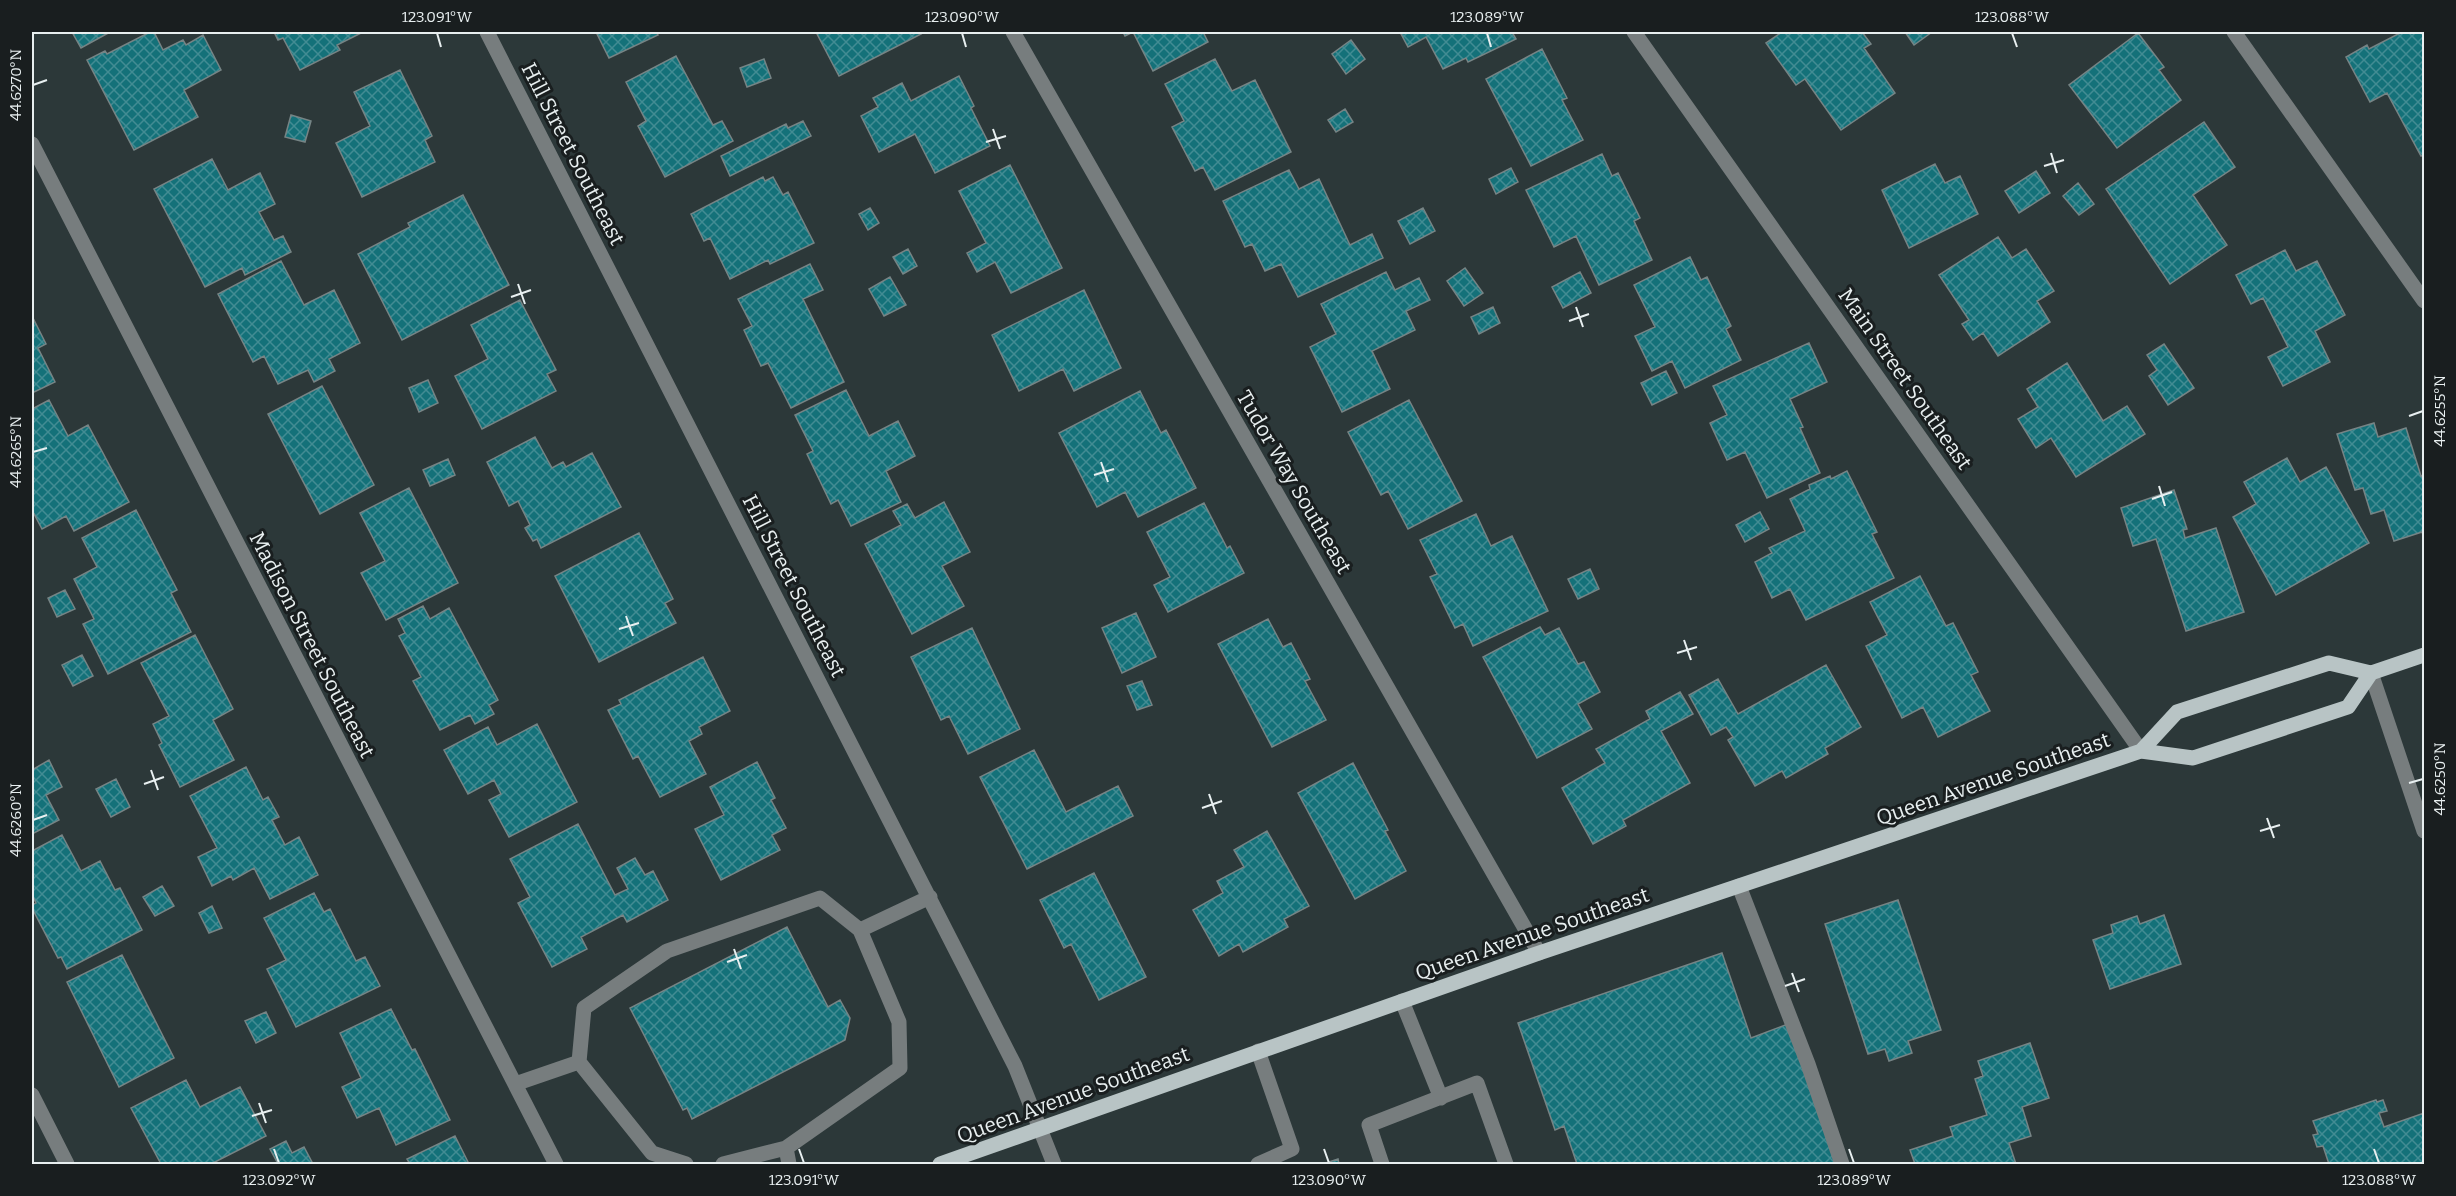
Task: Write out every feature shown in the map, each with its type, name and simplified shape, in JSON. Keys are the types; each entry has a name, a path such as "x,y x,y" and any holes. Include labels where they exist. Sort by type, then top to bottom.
{"main road":[{"name":"Queen Avenue Southeast","path":"2141,751 2177,712 2329,663 2372,672 2424,655"},
{"name":"Queen Avenue Southeast","path":"940,1164 1539,953 2141,751 2193,758 2348,707 2372,672"}],"street":[{"name":"Hill Street Southeast","path":"487,32 1016,1066 1054,1164"},
{"name":"Tudor Way Southeast","path":"1013,32 1539,953"},
{"name":"Main Street Southeast","path":"1634,32 2141,751"},
{"path":"2234,32 2424,301"},
{"name":"Madison Street Southeast","path":"32,144 556,1164"},
{"path":"2372,672 2424,831"},
{"path":"1739,886 1808,1065 1842,1164"},
{"path":"860,930 930,897"},
{"path":"686,1164 652,1153 579,1062 584,1008 667,951 820,898 860,930 899,1022 900,1068 786,1148 723,1164"},
{"path":"1402,1001 1441,1098"},
{"path":"1258,1051 1292,1149 1258,1164"},
{"path":"514,1084 579,1062"},
{"path":"1382,1164 1368,1125 1477,1083 1506,1164"},
{"path":"32,1095 68,1164"},
{"path":"786,1148 789,1164"}],"building":[{"path":"72,32 110,32 81,48"},
{"path":"154,32 163,50 183,40 186,45 203,35 221,70 184,90 198,117 134,150 87,60 105,51 107,54"},
{"path":"274,32 363,32 337,45 340,50 300,70 283,38 278,40"},
{"path":"596,32 656,32 658,35 609,58"},
{"path":"816,32 919,32 921,34 839,76"},
{"path":"1133,32 1203,32 1208,42 1153,71"},
{"path":"1400,32 1512,32 1516,39 1468,62 1466,58 1443,69 1426,37 1408,47"},
{"path":"1782,32 1862,32 1871,44 1864,48 1895,93 1841,130 1805,79 1796,85 1766,43"},
{"path":"1905,32 1932,32 1914,45"},
{"path":"2402,32 2424,32 2424,155 2421,156 2387,93 2370,102 2346,57 2367,45 2369,49"},
{"path":"2138,33 2164,67 2159,70 2181,100 2117,148 2069,85"},
{"path":"1351,40 1365,59 1346,74 1332,54"},
{"path":"1542,49 1567,98 1562,100 1583,140 1531,166 1486,79"},
{"path":"676,56 713,125 722,121 733,141 665,177 638,126 646,121 626,82"},
{"path":"764,59 771,78 747,87 740,68"},
{"path":"1215,59 1232,91 1255,80 1291,152 1215,190 1203,167 1195,171 1172,127 1184,121 1165,84"},
{"path":"400,70 432,136 425,140 435,162 362,197 336,143 370,126 354,92"},
{"path":"959,76 974,106 971,108 990,146 935,173 915,134 879,152 861,116 878,107 873,98 902,83 911,101"},
{"path":"1345,109 1353,122 1336,132 1328,120"},
{"path":"291,115 311,121 305,142 285,137"},
{"path":"803,121 811,136 730,176 721,156 786,124 788,128"},
{"path":"2204,122 2235,167 2193,195 2227,245 2170,284 2106,189"},
{"path":"1602,154 1612,176 1618,173 1640,218 1634,221 1652,260 1599,285 1576,236 1554,247 1526,190"},
{"path":"212,159 228,190 260,173 275,204 259,212 274,240 283,236 291,252 245,275 242,268 205,287 154,189"},
{"path":"1935,164 1945,183 1960,176 1978,214 1909,248 1882,190"},
{"path":"1010,165 1062,268 1011,293 995,262 977,272 967,253 986,243 959,191"},
{"path":"1511,168 1518,182 1496,194 1489,179"},
{"path":"1289,170 1299,189 1319,179 1350,245 1372,234 1383,258 1298,297 1281,264 1265,271 1252,244 1245,247 1223,201"},
{"path":"2036,171 2050,193 2019,213 2005,191"},
{"path":"763,177 765,181 773,177 783,195 788,192 814,243 770,264 768,260 730,279 710,238 704,241 691,214"},
{"path":"2078,183 2094,204 2079,215 2063,196"},
{"path":"463,195 509,285 402,340 358,254 410,227 408,223"},
{"path":"870,208 879,223 868,230 859,214"},
{"path":"1423,208 1435,231 1410,244 1398,221"},
{"path":"1998,237 2012,258 2026,249 2054,291 2037,301 2050,322 1998,356 1983,333 1973,340 1962,324 1969,320 1939,275"},
{"path":"908,249 917,266 903,274 893,257"},
{"path":"2285,250 2296,271 2317,261 2345,315 2315,331 2330,362 2283,386 2268,357 2288,347 2263,298 2251,304 2236,275"},
{"path":"1690,257 1701,280 1707,277 1731,326 1726,329 1741,360 1685,388 1672,361 1652,371 1635,336 1655,327 1634,285"},
{"path":"281,261 304,305 334,290 360,343 329,359 335,371 314,382 308,370 278,384 264,356 253,362 218,294"},
{"path":"810,264 823,290 803,299 844,382 791,408 768,363 761,366 744,330 752,326 738,299"},
{"path":"1465,268 1483,293 1464,306 1447,281"},
{"path":"1386,272 1395,290 1419,278 1430,300 1406,311 1415,330 1372,351 1390,389 1342,412 1310,347 1336,334 1321,304"},
{"path":"1580,272 1591,293 1563,308 1552,287"},
{"path":"890,277 906,305 884,316 869,289"},
{"path":"1084,290 1121,368 1074,391 1063,369 1019,391 992,335"},
{"path":"520,300 556,370 547,374 556,391 482,429 455,376 488,359 471,325"},
{"path":"1493,307 1500,323 1479,334 1471,317"},
{"path":"32,316 46,344 38,348 55,382 32,393"},
{"path":"1809,343 1827,382 1790,399 1820,473 1767,498 1745,452 1727,460 1710,423 1727,415 1713,386"},
{"path":"2164,344 2194,388 2168,405 2149,376 2157,370 2147,355"},
{"path":"2067,363 2103,421 2127,406 2145,434 2076,477 2051,438 2036,448 2018,419 2038,407 2027,389"},
{"path":"1666,371 1677,393 1652,405 1641,383"},
{"path":"428,380 438,403 419,412 409,388"},
{"path":"322,386 374,485 320,514 268,414"},
{"path":"846,390 869,436 898,421 915,456 886,471 901,502 851,526 838,500 831,504 807,454 813,451 795,415"},
{"path":"1140,391 1161,433 1166,430 1196,488 1138,517 1125,492 1097,507 1059,433"},
{"path":"49,400 68,436 88,425 129,502 74,531 66,516 42,529 32,510 32,409"},
{"path":"1409,400 1462,501 1408,529 1388,491 1381,495 1348,432"},
{"path":"2374,423 2378,437 2406,428 2421,476 2424,475 2424,538 2422,532 2394,541 2384,510 2371,514 2363,488 2355,490 2337,434"},
{"path":"535,437 552,468 563,462 566,467 592,453 621,507 541,548 537,539 533,541 525,528 530,525 518,501 509,506 487,462"},
{"path":"2287,458 2300,482 2326,467 2369,543 2276,595 2233,517 2256,504 2244,482"},
{"path":"448,459 455,475 430,486 423,470"},
{"path":"1847,471 1877,532 1872,534 1894,578 1806,620 1790,589 1772,598 1755,562 1772,553 1769,548 1805,531 1790,499 1810,489 1809,485 1830,476 1831,479"},
{"path":"409,488 458,583 386,620 361,573 385,561 360,513"},
{"path":"2174,490 2187,529 2183,530 2185,538 2216,528 2244,612 2186,631 2156,539 2133,546 2121,508"},
{"path":"944,502 970,552 942,566 964,606 912,634 865,544 901,525 893,511 907,504 915,518"},
{"path":"1204,503 1227,548 1230,546 1244,573 1168,612 1154,585 1170,577 1147,532"},
{"path":"136,510 177,590 171,593 191,632 108,674 83,624 94,619 74,579 97,567 82,538"},
{"path":"1760,512 1769,529 1745,542 1736,525"},
{"path":"1476,514 1491,546 1512,536 1548,611 1473,646 1463,624 1455,628 1430,577 1437,574 1420,540"},
{"path":"639,533 673,599 665,603 676,623 599,662 555,576"},
{"path":"1590,569 1599,589 1578,599 1568,579"},
{"path":"1920,576 1946,626 1953,623 1978,672 1971,675 1990,711 1938,737 1923,707 1902,718 1866,646 1887,635 1870,602"},
{"path":"65,590 75,609 57,617 48,598"},
{"path":"423,606 430,619 449,608 498,700 489,705 494,714 475,724 470,715 440,730 413,681 421,677 399,636 405,633 398,619"},
{"path":"1136,613 1156,657 1122,673 1102,628"},
{"path":"1268,619 1283,647 1291,643 1310,679 1305,681 1326,720 1272,747 1218,644"},
{"path":"1540,627 1545,635 1559,628 1578,664 1584,662 1600,692 1578,704 1592,729 1537,758 1483,657"},
{"path":"972,628 1020,729 968,754 949,716 941,720 911,657"},
{"path":"195,635 233,709 213,720 234,760 180,787 159,745 162,743 153,724 169,716 141,663"},
{"path":"82,655 93,676 73,686 62,665"},
{"path":"703,657 730,711 699,727 702,734 689,741 706,774 660,797 638,756 633,759 608,710 621,704 619,700"},
{"path":"1826,665 1861,727 1825,748 1828,754 1786,778 1782,771 1755,786 1728,740 1733,737 1726,727 1711,735 1689,695 1718,679 1738,714"},
{"path":"1142,681 1152,705 1137,710 1127,686"},
{"path":"1680,692 1693,714 1661,731 1690,783 1623,820 1626,826 1593,844 1562,788 1605,763 1596,749 1650,719 1646,711"},
{"path":"537,724 577,802 509,837 489,800 501,794 494,780 468,794 444,750 488,727 497,745"},
{"path":"1034,750 1066,812 1118,786 1133,816 1027,869 980,777"},
{"path":"49,760 62,787 46,795 59,820 32,834 32,770"},
{"path":"757,762 775,798 771,800 786,828 772,835 780,850 721,880 695,829 724,815 710,787"},
{"path":"1353,763 1388,830 1385,831 1406,871 1355,899 1298,793"},
{"path":"246,767 263,800 268,797 279,817 272,820 285,845 299,837 318,875 270,899 254,868 233,880 231,876 212,886 198,857 217,848 190,796"},
{"path":"116,779 130,807 111,817 96,789"},
{"path":"578,824 615,895 628,889 617,868 635,858 645,875 653,871 668,900 627,922 623,915 581,937 587,949 552,967 518,903 530,897 510,859"},
{"path":"1267,831 1309,906 1284,919 1288,927 1243,952 1239,944 1219,956 1193,910 1223,893 1217,881 1244,867 1234,850"},
{"path":"62,835 81,871 100,861 115,890 120,888 142,930 67,969 61,957 58,958 32,908 32,905 36,903 32,895 32,851"},
{"path":"1094,873 1146,977 1099,1000 1071,944 1064,948 1040,900"},
{"path":"162,886 174,906 155,916 143,897"},
{"path":"314,893 324,912 330,909 356,961 365,957 380,986 296,1027 267,969 286,960 264,918"},
{"path":"1898,900 1941,1030 1908,1041 1912,1053 1889,1061 1885,1049 1868,1054 1825,924"},
{"path":"212,906 222,928 209,933 199,913"},
{"path":"2164,915 2181,964 2110,989 2093,940 2113,933 2111,925 2137,916 2140,924"},
{"path":"787,927 828,1007 840,1000 850,1018 845,1040 692,1119 687,1108 683,1110 630,1008"},
{"path":"1722,953 1751,1038 1788,1024 1837,1164 1577,1164 1564,1126 1555,1130 1518,1023"},
{"path":"122,955 174,1058 119,1087 67,982"},
{"path":"391,1009 412,1050 415,1049 450,1120 396,1145 379,1108 357,1118 342,1087 361,1078 340,1033"},
{"path":"266,1012 276,1033 256,1043 245,1021"},
{"path":"2030,1043 2049,1098 2022,1107 2031,1136 2009,1143 2016,1164 1915,1164 1910,1150 1953,1136 1950,1127 1987,1115 1975,1079 1983,1076 1978,1061"},
{"path":"186,1080 200,1107 240,1087 266,1136 211,1164 161,1164 131,1108"},
{"path":"2376,1100 2377,1102 2383,1100 2387,1111 2379,1113 2384,1127 2424,1113 2424,1164 2329,1164 2323,1146 2317,1147 2313,1135 2318,1134 2313,1121"},
{"path":"455,1136 469,1164 410,1164 407,1159"},
{"path":"286,1141 292,1153 304,1147 313,1164 274,1164 277,1162 270,1149"},
{"path":"1338,1159 1339,1164 1323,1164"}]}
